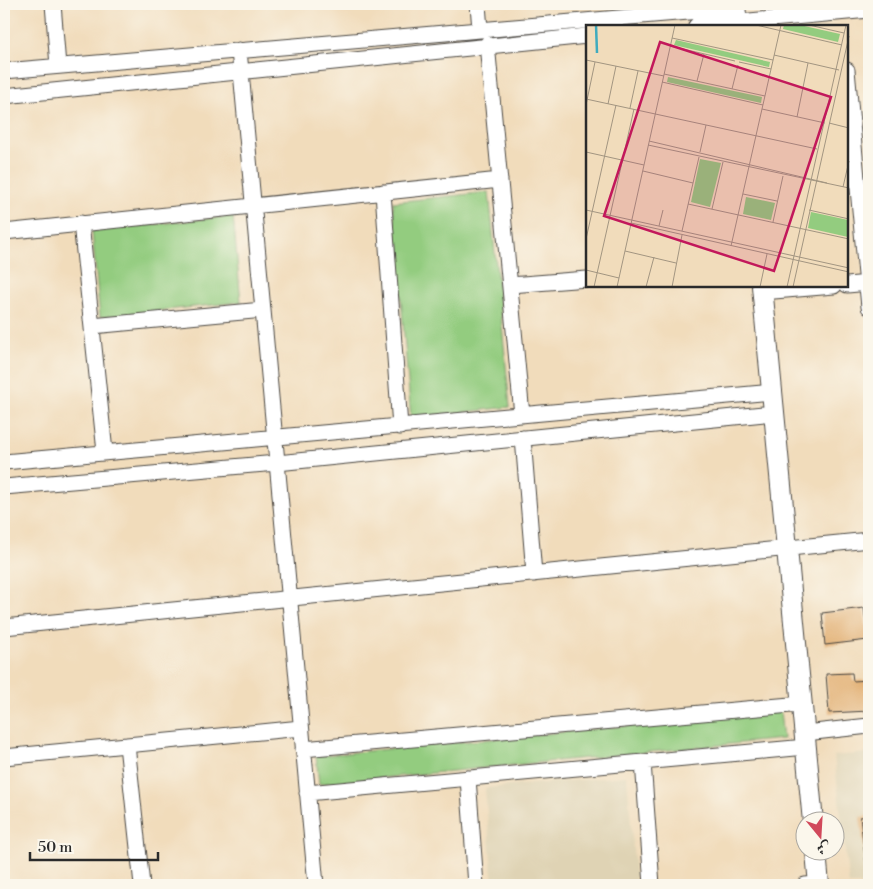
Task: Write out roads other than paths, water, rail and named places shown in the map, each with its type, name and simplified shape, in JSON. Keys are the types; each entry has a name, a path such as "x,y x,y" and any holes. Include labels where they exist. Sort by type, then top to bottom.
{"street":[{"path":"53,4 58,66"},
{"path":"478,4 480,30"},
{"path":"4,71 480,30 736,15 841,14 869,10"},
{"path":"700,25 736,15"},
{"path":"4,96 487,44 586,36"},
{"path":"487,44 522,415"},
{"path":"239,50 316,885"},
{"path":"848,80 869,307"},
{"path":"4,232 500,180"},
{"path":"383,192 400,427"},
{"path":"81,224 105,452"},
{"path":"510,286 586,279"},
{"path":"848,285 868,283"},
{"path":"786,288 762,289 812,812"},
{"path":"92,326 263,310"},
{"path":"4,462 772,392"},
{"path":"4,487 277,463 774,413"},
{"path":"523,438 534,574"},
{"path":"4,627 869,540"},
{"path":"303,749 802,704"},
{"path":"307,793 643,762 805,740 869,726"},
{"path":"4,757 301,728"},
{"path":"127,745 142,885"},
{"path":"643,762 652,885"},
{"path":"468,778 476,885"},
{"path":"814,885 815,862"}]}
